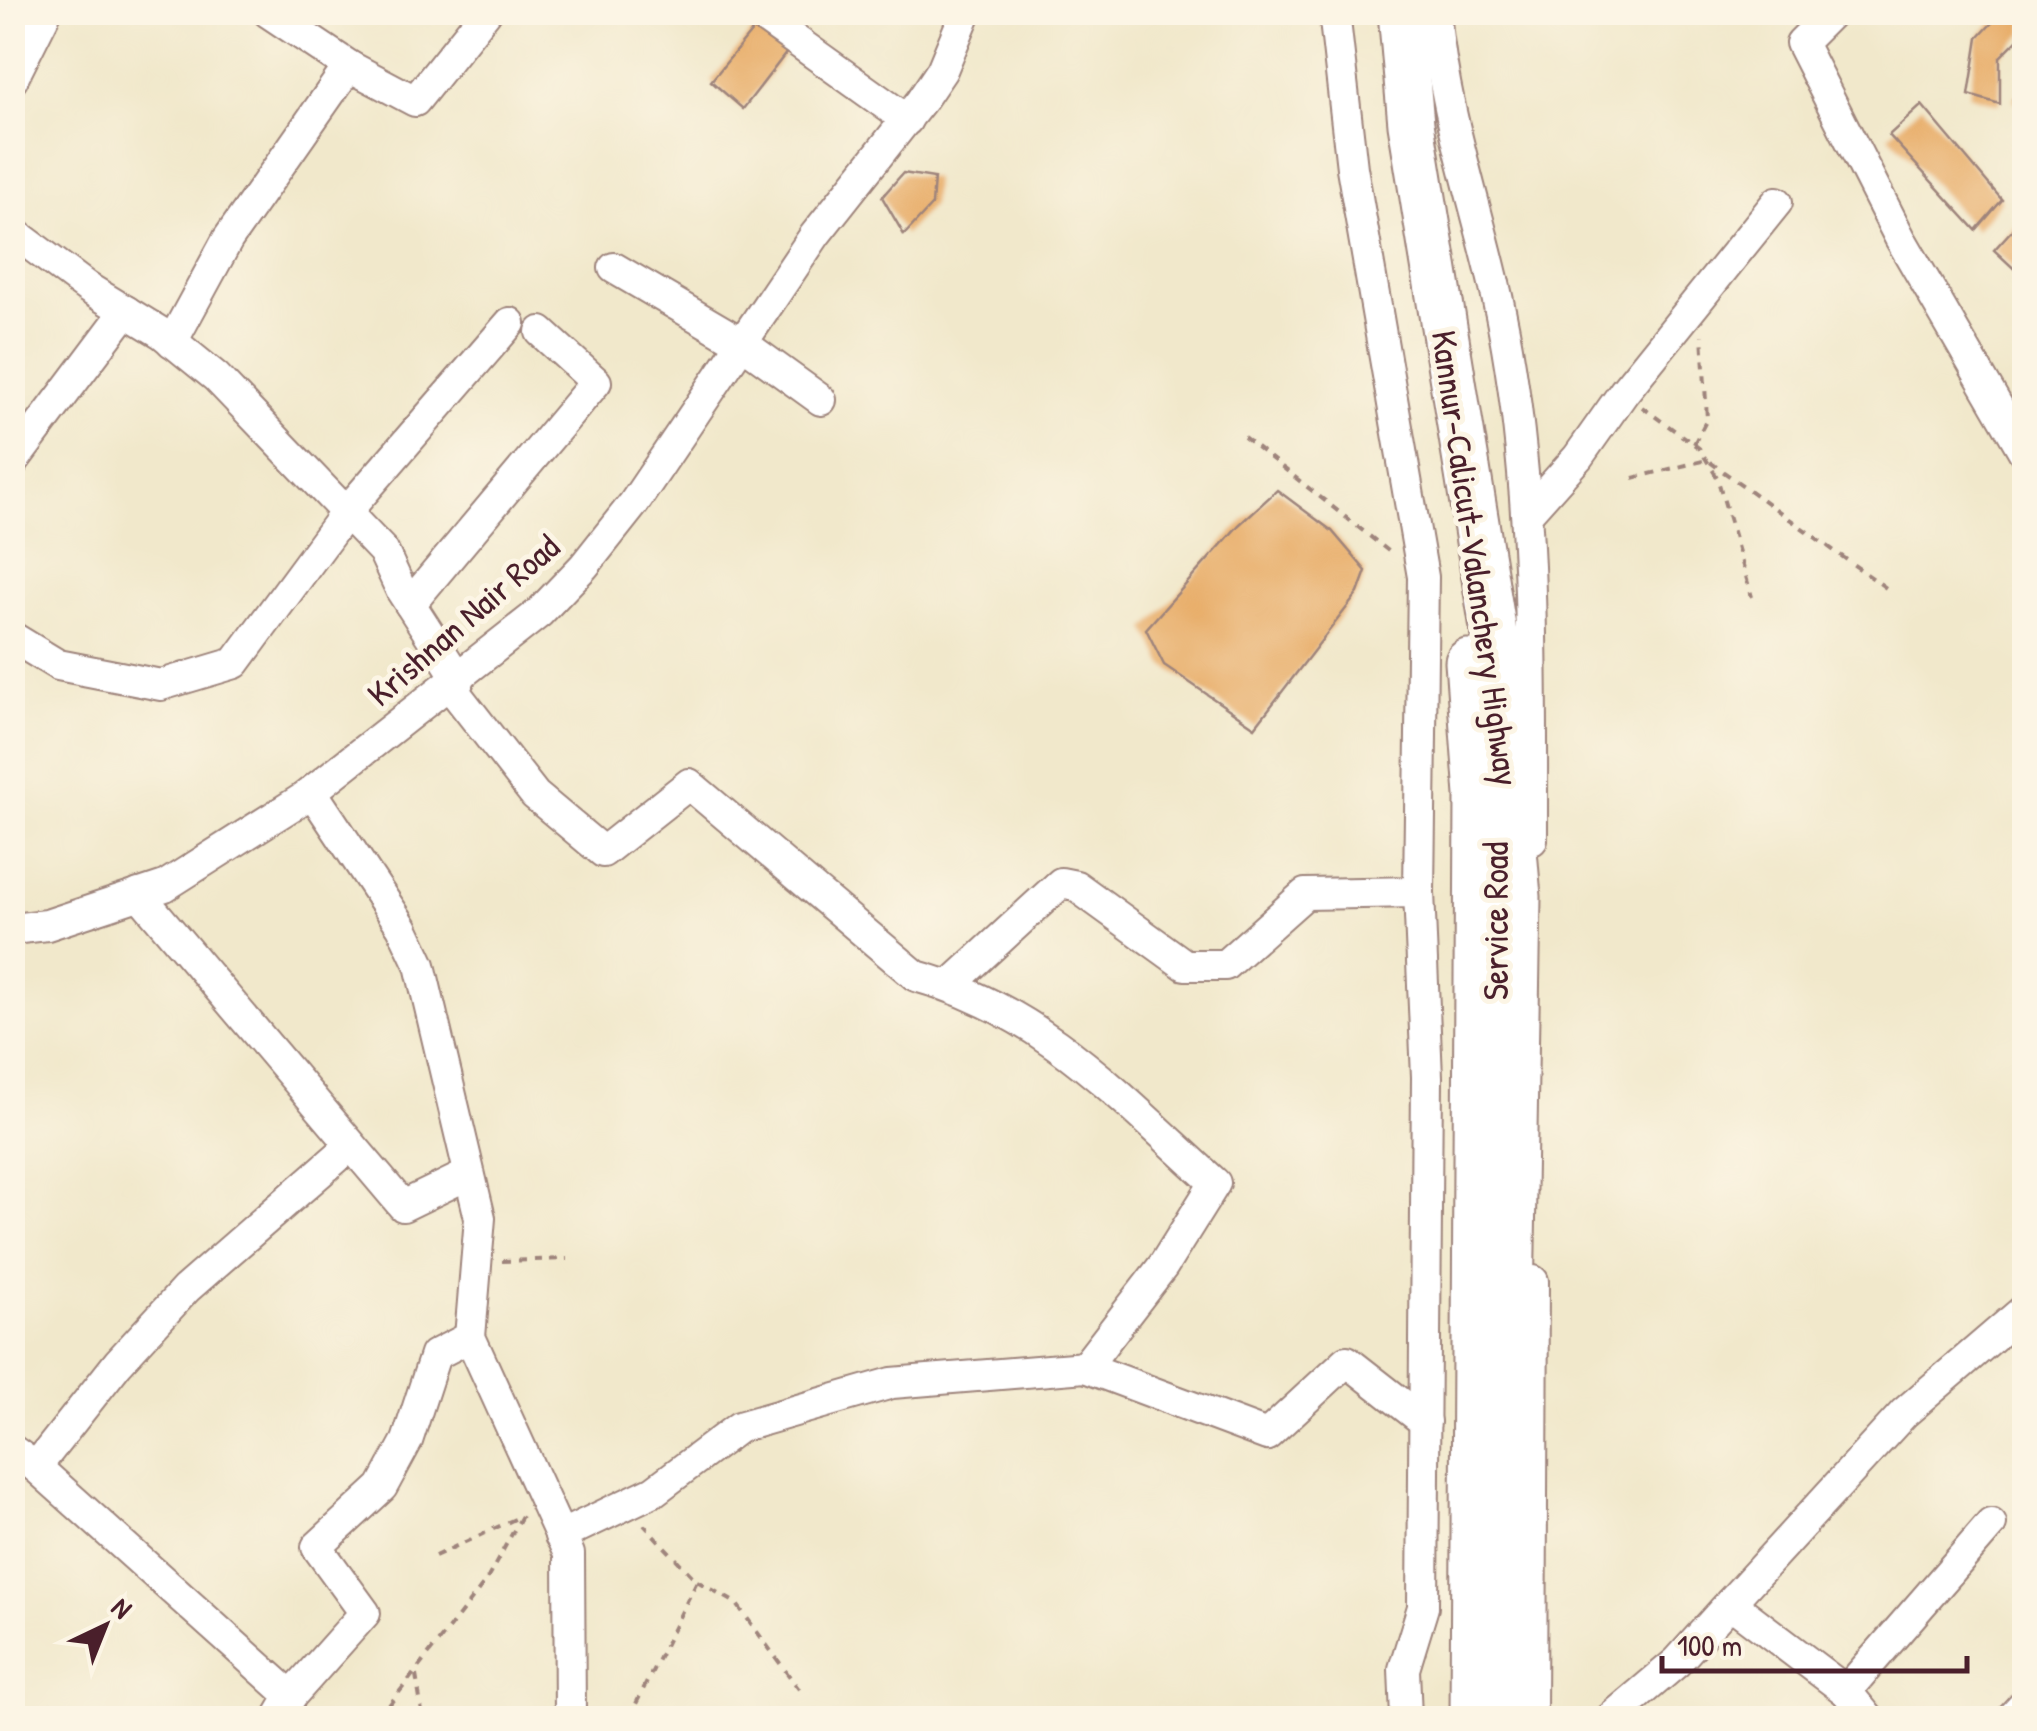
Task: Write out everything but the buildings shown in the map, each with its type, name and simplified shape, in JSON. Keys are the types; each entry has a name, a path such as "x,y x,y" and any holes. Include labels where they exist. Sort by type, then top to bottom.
{"highway":[{"path":"1372,12 1463,595 1478,795 1473,1718"},
{"name":"Kannur-Calicut-Valanchery Highway","path":"1401,12 1427,234 1497,652 1518,897 1504,1718"}],"street":[{"path":"12,80 46,12"},
{"path":"268,12 308,23 348,66 415,101 486,12"},
{"path":"756,12 907,120"},
{"name":"Krishnan Nair Road","path":"12,930 48,925 165,886 312,792 539,613 584,566 634,503 816,235 907,120 942,70 966,12"},
{"path":"1334,12 1352,168 1423,577 1419,892 1426,1078 1423,1608 1404,1669 1406,1718"},
{"name":"Service Road","path":"1435,12 1442,83 1507,345 1532,561 1532,1718"},
{"path":"1832,12 1800,43 1900,238 2024,452"},
{"path":"172,342 228,239 348,66"},
{"path":"1527,514 1578,457 1624,392 1777,202"},
{"path":"12,231 216,377 347,511 383,551 455,683 535,795 603,852 689,784 916,976 950,985 1040,1029 1215,1183 1163,1266 1085,1367"},
{"path":"614,268 742,343 821,400"},
{"path":"12,463 126,311"},
{"path":"12,637 58,665 161,685 235,663 347,511 510,323"},
{"path":"410,604 596,382 540,332"},
{"path":"312,792 402,927 420,965 480,1218 470,1337 532,1508 560,1536 569,1554 573,1616 570,1718"},
{"path":"950,985 1061,884 1076,886 1185,965 1226,965 1305,894 1419,892"},
{"path":"139,894 348,1147 403,1206 470,1174"},
{"path":"348,1147 186,1290 24,1459 295,1713 364,1612 317,1547 382,1487 408,1442 435,1355 470,1337"},
{"path":"1611,1718 1678,1662 1904,1413 2024,1310"},
{"path":"560,1536 654,1491 739,1427 892,1384 1085,1367 1267,1435 1347,1361 1425,1422"},
{"path":"1846,1691 1990,1524"},
{"path":"1730,1604 1846,1691 1868,1718"},
{"path":"2011,1718 2024,1704"}],"path":[{"path":"1691,307 1702,332 1707,419 1694,444"},
{"path":"1624,392 1694,444 1707,460 1889,590"},
{"path":"1244,437 1423,577"},
{"path":"1633,478 1707,460"},
{"path":"1707,460 1730,514 1752,597"},
{"path":"476,1262 567,1259"},
{"path":"435,1556 532,1508"},
{"path":"379,1718 486,1581 532,1508"},
{"path":"641,1522 697,1582 736,1603 801,1692"},
{"path":"629,1718 697,1582"},
{"path":"416,1675 424,1718"}]}
